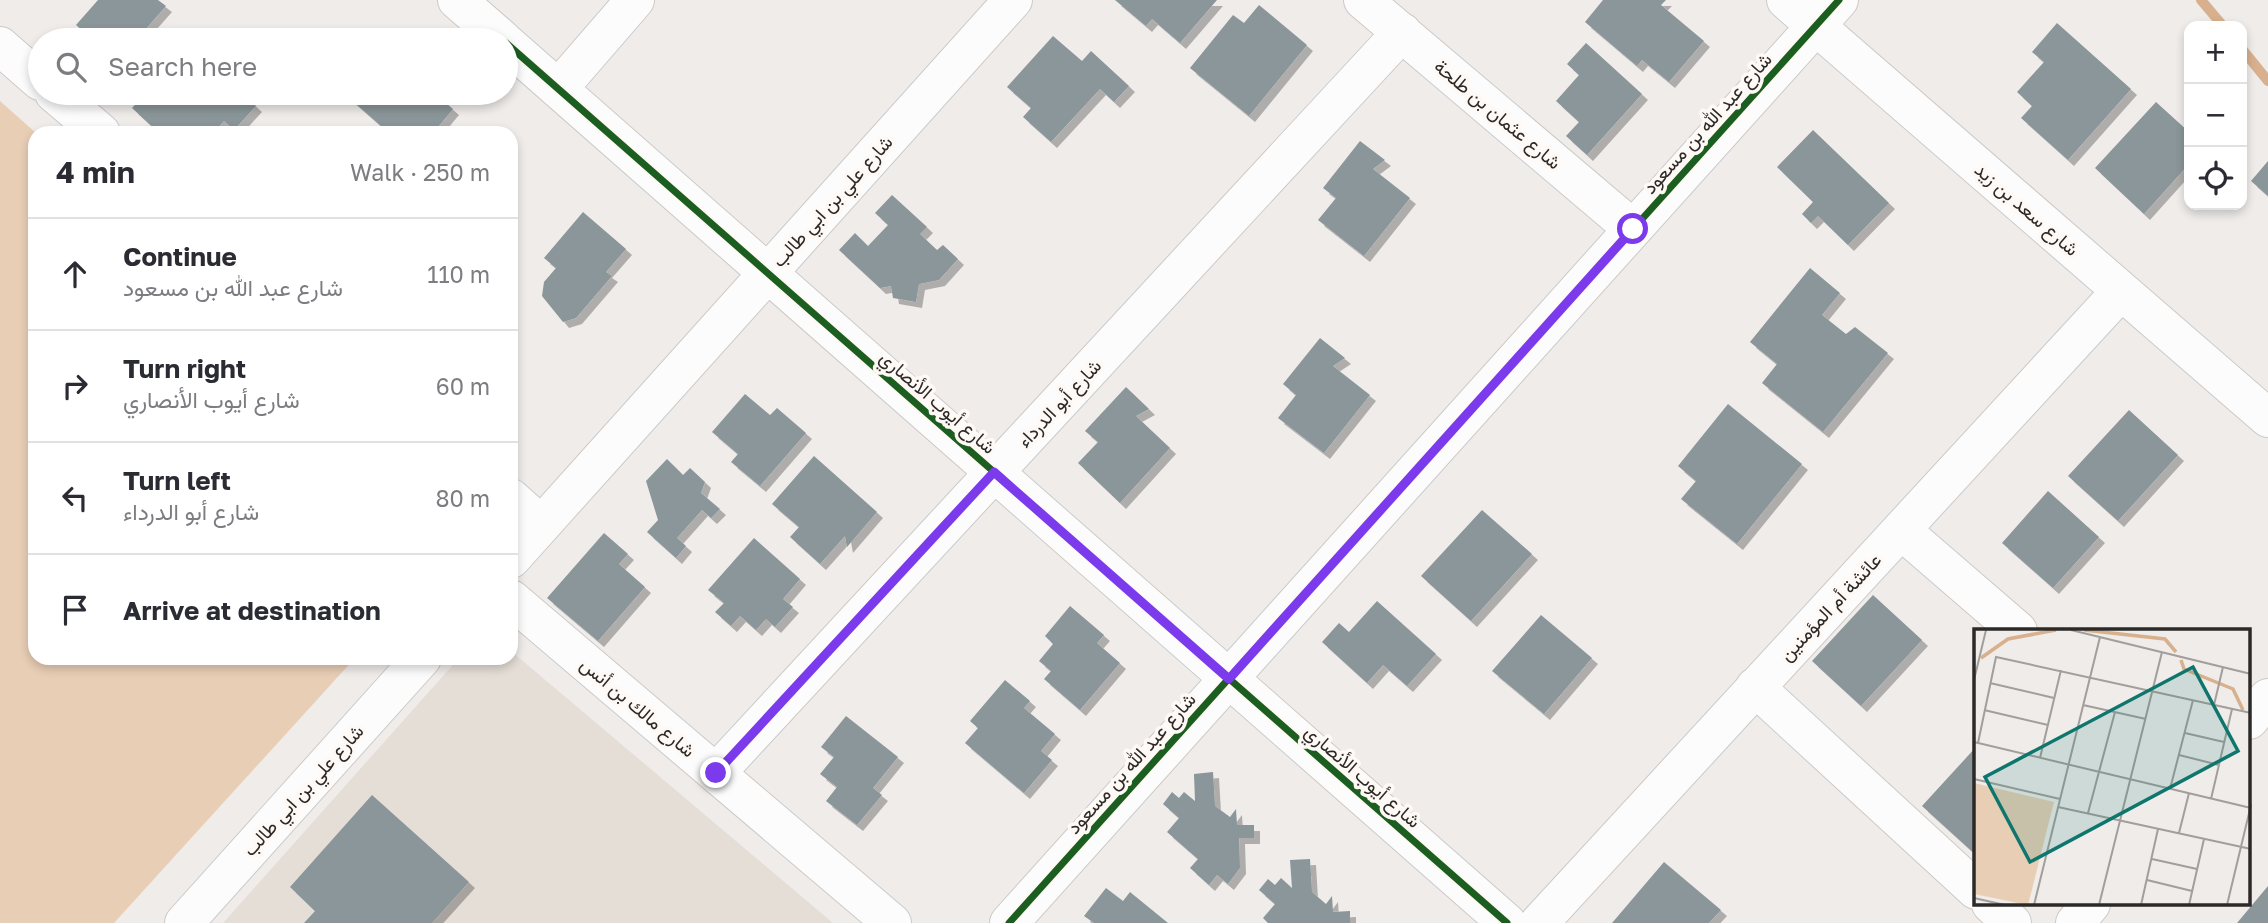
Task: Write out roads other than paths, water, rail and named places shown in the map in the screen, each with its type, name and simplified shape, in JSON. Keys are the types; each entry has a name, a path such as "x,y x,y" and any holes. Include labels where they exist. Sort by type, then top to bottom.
{"street":[{"name":"شارع أيوب الأنصاري","path":"457,0 489,28"},
{"path":"558,89 635,0"},
{"name":"شارع علي بن ابي طالب","path":"518,551 1013,0"},
{"name":"شارع عثمان بن طلحة","path":"1363,0 1633,229"},
{"name":"شارع سعد بن زيد","path":"1786,0 1828,13 2121,291 2268,418"},
{"name":"شارع عبد الله بن مسعود","path":"1009,923 1828,13"},
{"name":"شارع أبو الدرداء","path":"716,773 1402,32"},
{"path":"0,46 28,70"},
{"name":"شارع أيوب الأنصاري","path":"518,53 1507,923"},
{"path":"68,105 93,126"},
{"name":"عائشة أم المؤمنين","path":"1539,923 2121,291"},
{"path":"518,505 541,525"},
{"path":"1901,530 2016,629"},
{"name":"شارع مالك بن أنس","path":"518,605 892,923"},
{"name":"شارع علي بن ابي طالب","path":"184,923 416,665"},
{"path":"1755,687 1974,888"},
{"path":"2250,719 2268,698"},
{"path":"1993,906 2012,923"},
{"path":"2075,923 2089,906"}],"waterway":[{"path":"2201,0 2219,21"},
{"path":"2247,55 2268,81"}]}
